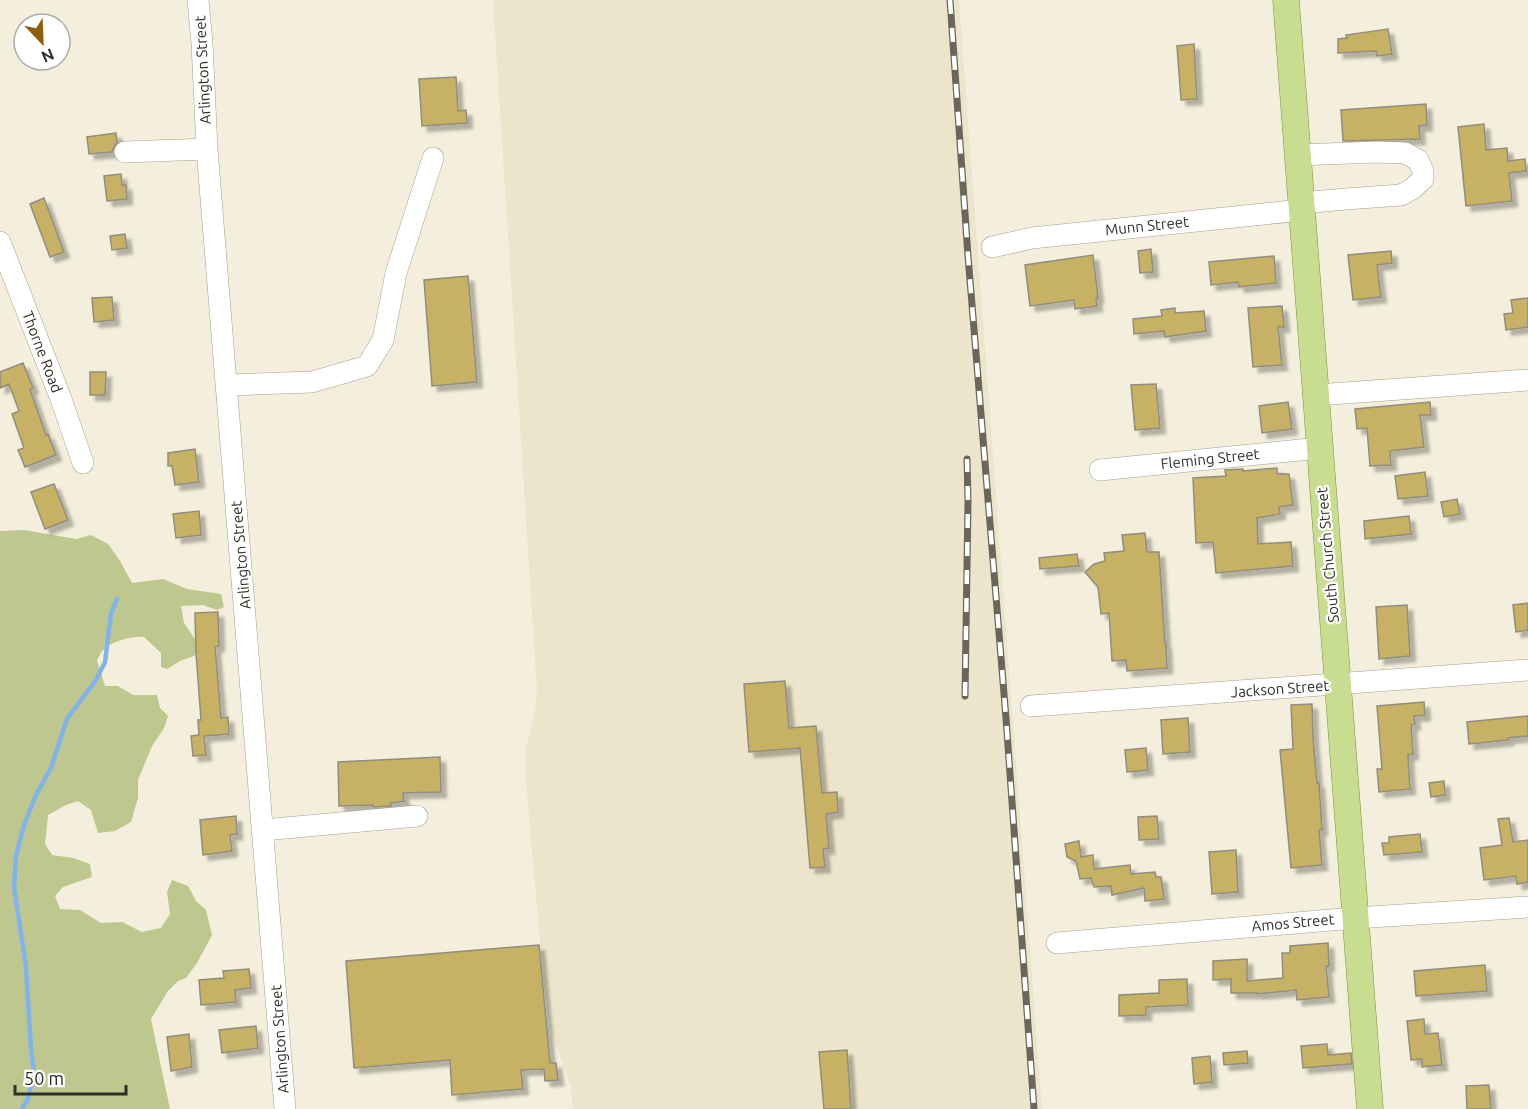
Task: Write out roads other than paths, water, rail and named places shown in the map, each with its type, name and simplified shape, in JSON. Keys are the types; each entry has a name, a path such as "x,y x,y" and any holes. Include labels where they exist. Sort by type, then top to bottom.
{"main road":[{"name":"South Church Street","path":"1286,0 1370,1109"}],"street":[{"name":"Arlington Street","path":"198,0 207,149 285,1109"},
{"path":"125,152 207,149"},
{"name":"Munn Street","path":"992,247 1032,238 1302,207 1346,199 1401,195 1423,179 1423,171 1418,160 1405,153 1298,154"},
{"path":"227,385 312,382 367,366 383,340 396,273 433,158"},
{"name":"Thorne Road","path":"0,242 61,399 83,463"},
{"path":"1316,395 1528,380"},
{"name":"Fleming Street","path":"1101,470 1320,448"},
{"name":"Jackson Street","path":"1031,706 1528,670"},
{"path":"263,830 417,816"},
{"name":"Amos Street","path":"1057,943 1355,918 1528,907"}],"waterway":[{"path":"22,1109 28,1099 34,1072 26,967 14,887 16,856 24,825 36,795 51,768 67,719 96,680 105,662 111,613 117,599"}],"railway":[{"path":"950,0 1034,1109"},
{"path":"965,696 967,459"}]}
